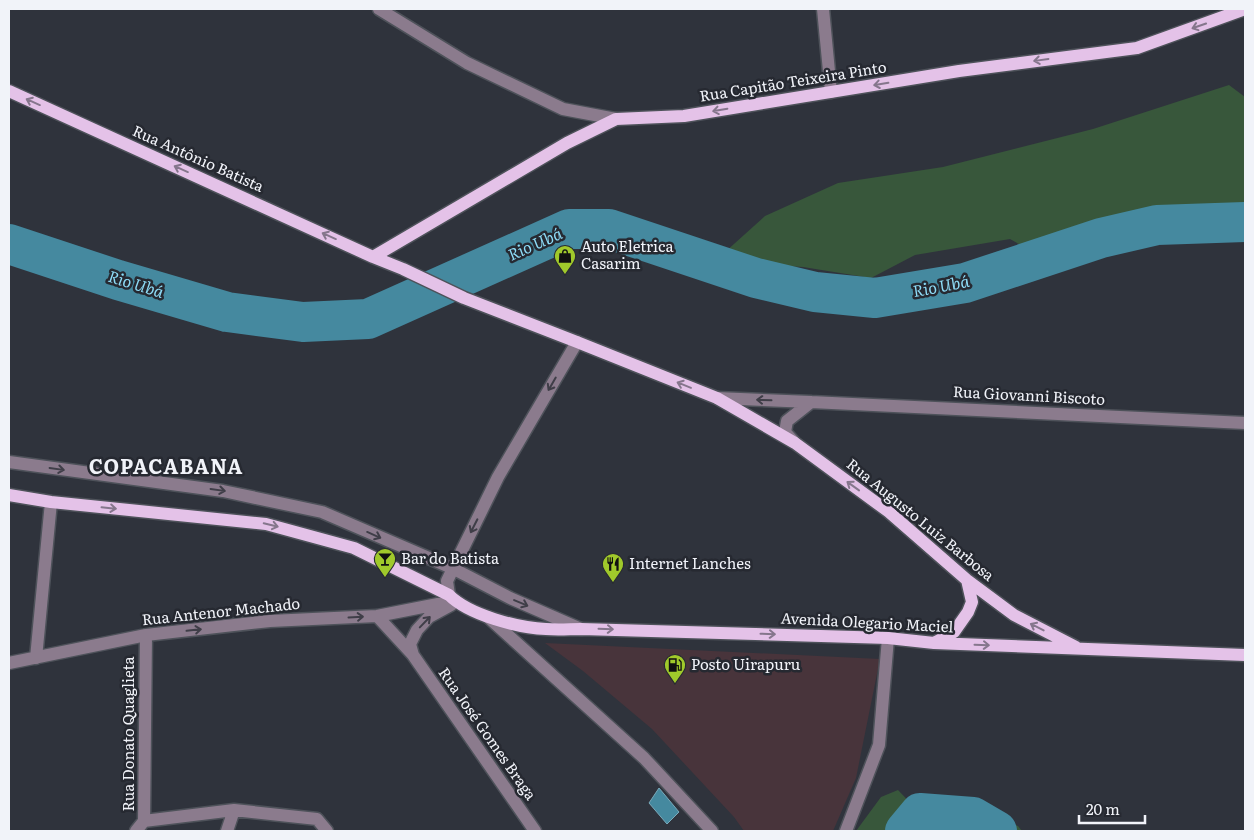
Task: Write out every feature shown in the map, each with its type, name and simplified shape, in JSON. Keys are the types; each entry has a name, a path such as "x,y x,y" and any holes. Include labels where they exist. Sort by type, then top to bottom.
{"main road":[{"name":"Rua Capitão Teixeira Pinto","path":"373,257 568,143 616,119 684,116 959,71 1137,48 1245,9"},
{"name":"Rua Antônio Batista","path":"9,91 464,298"},
{"name":"Rua Augusto Luiz Barbosa","path":"464,298 717,398 795,443 889,512 967,580 1014,615 1081,649"},
{"name":"Avenida Olegario Maciel","path":"9,495 51,502 266,524 354,548 488,617 526,627 888,638 934,643 1245,655"},
{"path":"934,643 954,632 968,612 972,602 967,580"}],"street":[{"path":"379,9 468,64 563,109 616,119"},
{"path":"823,9 831,92"},
{"path":"412,655 410,644 417,630 429,617 453,599 447,581 452,568 498,477 577,342"},
{"name":"Rua Giovanni Biscoto","path":"717,398 1245,423"},
{"path":"795,443 786,432 787,421 811,402"},
{"path":"9,462 223,491 322,512 452,568 510,598 581,629"},
{"path":"36,658 51,502"},
{"name":"Rua Antenor Machado","path":"9,663 146,635 270,621 377,616 438,604 453,599"},
{"name":"Rua José Gomes Braga","path":"377,616 412,655 535,831"},
{"path":"488,617 644,758 712,831"},
{"name":"Rua Donato Quaglieta","path":"140,826 146,635"},
{"path":"846,831 879,744 888,638"},
{"path":"140,826 234,810 315,825 327,831"},
{"path":"227,831 234,810"}],"shaded area":[{"path":"545,643 880,659 856,778 833,831 744,831 734,817 652,729 583,671"}],"green space":[{"path":"1229,85 1245,97 1245,213 1154,209 1042,257 1010,239 915,255 871,278 803,267 714,262 765,216 838,183 943,167 1093,129"},
{"path":"898,790 920,813 960,802 1018,826 1022,831 856,831 881,797"}],"water":[{"path":"659,788 679,812 667,824 649,803"}],"waterway":[{"name":"Rio Ubá","path":"9,244 118,280 227,312 303,322 368,319 569,229 609,229 756,278 815,292 875,298 965,283 1101,238 1157,225 1245,222"},
{"path":"905,831 920,813 973,817 997,831"}],"place":[{"name":"Auto Eletrica Casarim","path":"565,275"},
{"name":"Bar do Batista","path":"385,578"},
{"name":"Internet Lanches","path":"613,583"},
{"name":"Posto Uirapuru","path":"675,684"}],"district":[{"name":"COPACABANA","path":"166,467"}]}
